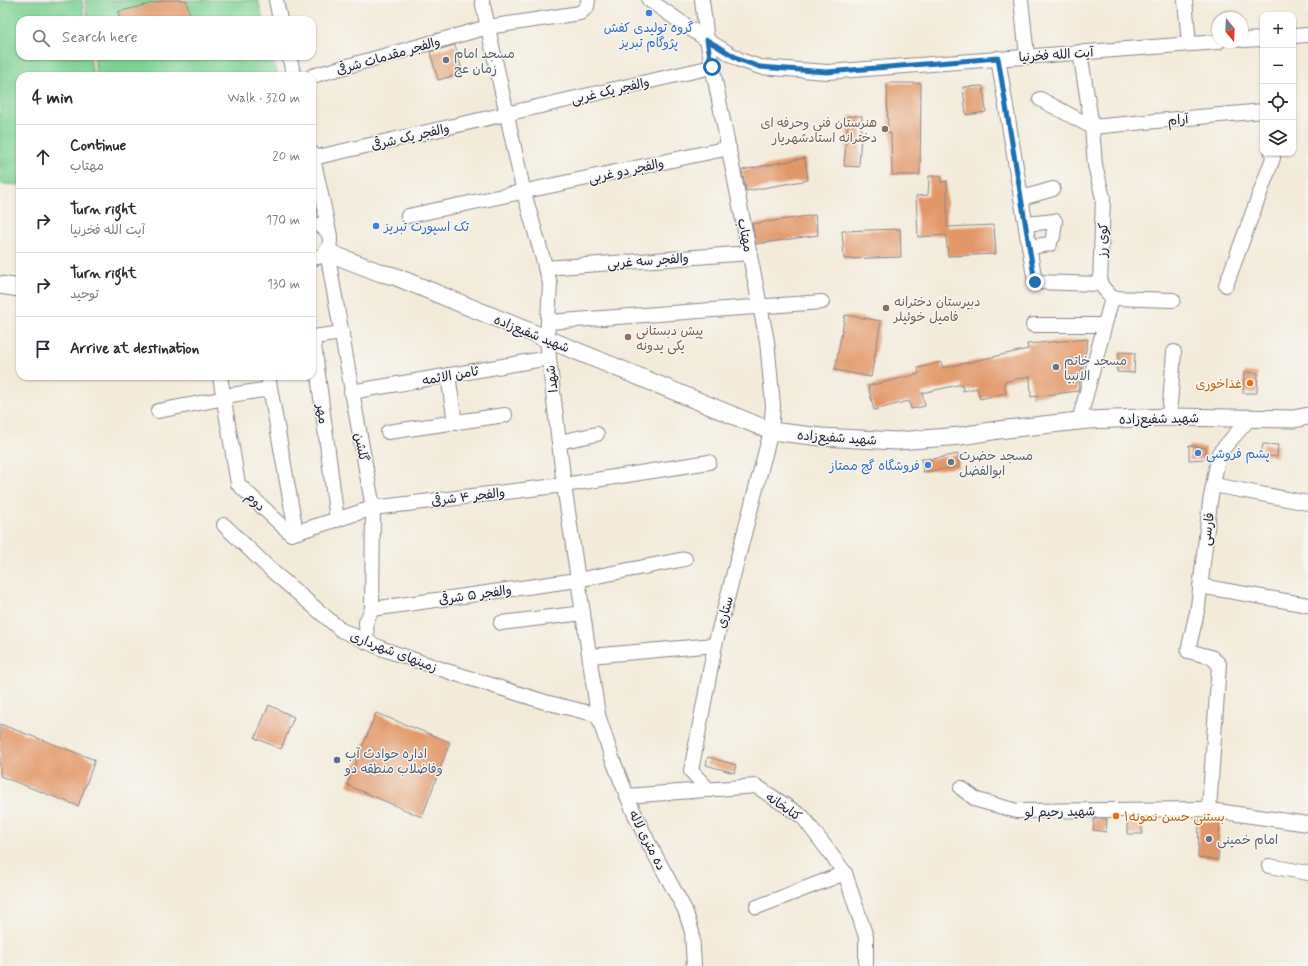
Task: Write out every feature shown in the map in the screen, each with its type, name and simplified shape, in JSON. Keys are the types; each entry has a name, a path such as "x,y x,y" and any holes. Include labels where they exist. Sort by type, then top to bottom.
{"main road":[{"name":"شهید شفیع‌زاده","path":"325,247 381,273 394,276 547,330 771,431 821,437 897,441 961,436 1079,421 1169,417 1294,419 1308,416"},
{"path":"0,285 16,287"}],"street":[{"path":"276,0 279,16"},
{"name":"شهدا","path":"482,0 524,193 550,283 547,330 549,358 577,580 598,715"},
{"name":"والفجر مقدمات شرقی","path":"316,75 488,27 580,13 587,8 588,0"},
{"name":"آیت الله فخرنیا","path":"649,0 707,40 740,60 760,67 827,72 1212,42"},
{"name":"مهتاب","path":"702,0 712,67 761,306 772,377 773,406 771,431"},
{"path":"1021,0 1027,56"},
{"path":"1185,0 1189,44"},
{"path":"1296,36 1308,35"},
{"path":"1248,40 1260,39"},
{"name":"کوی رز","path":"1080,52 1092,127 1095,165 1103,198 1100,284"},
{"path":"998,58 1035,282 1100,284 1112,298 1173,300"},
{"path":"290,60 293,72"},
{"name":"والفجر یک غربی","path":"507,114 712,67"},
{"path":"1040,99 1092,127"},
{"name":"آرام","path":"1092,127 1260,111"},
{"name":"والفجر یک شرقی","path":"316,154 507,114"},
{"name":"والفجر دو غربی","path":"408,216 524,193 729,148"},
{"path":"1226,285 1273,156"},
{"name":"گلشن","path":"316,167 319,179 325,247 373,508 372,609 366,622 367,642"},
{"path":"316,202 319,179"},
{"path":"1022,198 1053,189"},
{"path":"1026,224 1055,222 1052,240 1029,247"},
{"path":"316,225 324,227 325,247"},
{"name":"والفجر سه غربی","path":"545,268 750,253"},
{"path":"1079,421 1112,298"},
{"path":"547,330 761,306 822,302"},
{"path":"1033,325 1104,325"},
{"name":"مهر","path":"316,337 342,333"},
{"path":"1169,417 1174,352"},
{"name":"ثامن الائمه","path":"352,392 549,358"},
{"name":"مهر","path":"316,361 337,520"},
{"path":"448,375 455,423"},
{"name":"دوم","path":"220,380 219,398 238,484 291,534 296,532"},
{"path":"158,411 219,398 269,382 296,532 373,508"},
{"path":"388,432 505,415"},
{"name":"فارسی","path":"1209,810 1219,664 1211,657 1188,651 1198,607 1210,502 1219,453 1250,418"},
{"name":"ستاری","path":"709,790 691,771 715,645 771,431"},
{"path":"559,442 597,434"},
{"name":"والفجر ۴ شرقی","path":"373,508 564,485 709,462"},
{"path":"1214,485 1308,503"},
{"name":"زمینهای شهرداری","path":"224,525 272,571 341,630 367,642 457,675 545,702 598,715"},
{"name":"والفجر ۵ شرقی","path":"372,609 577,580 685,559"},
{"path":"1200,586 1308,605"},
{"path":"501,623 583,613"},
{"path":"590,656 715,645"},
{"name":"ده متری لاله","path":"598,715 627,796 647,840 685,910 692,932 694,966"},
{"name":"کتابخانه","path":"627,796 756,786 803,817 845,873 866,937 866,966"},
{"name":"شهید رحیم لو","path":"961,788 977,800 1017,811 1209,810 1308,824"},
{"path":"1269,866 1308,873"},
{"path":"756,907 845,873"}],"green space":[{"path":"0,0 82,0 84,16 16,16 16,60 91,60 92,72 16,72 16,185 0,184"},
{"path":"85,0 258,0 262,16 87,16"},
{"path":"94,60 273,60 277,72 96,72"}],"building":[{"path":"165,0 186,0 190,16 119,16 118,12"},
{"name":"مسجد امام زمان عج","path":"455,45 463,73 438,80 430,52"},
{"path":"887,83 921,83 920,175 892,175 891,133 888,133"},
{"path":"983,86 986,112 966,115 963,87"},
{"path":"848,116 862,116 859,167 844,166"},
{"path":"805,158 808,180 746,191 742,170"},
{"path":"929,176 941,176 941,182 947,181 947,227 994,225 996,254 948,256 946,235 918,237 916,196 928,195"},
{"path":"815,215 818,235 756,244 752,224"},
{"path":"900,229 901,257 844,259 842,231"},
{"path":"845,315 881,321 871,377 835,370"},
{"path":"1088,339 1078,391 1031,397 1030,376 1004,382 1006,393 980,399 977,388 963,391 962,384 922,393 925,406 911,409 909,401 874,410 868,386 919,374 918,368 941,362 943,368 1028,349 1027,344"},
{"path":"1119,352 1135,353 1134,373 1117,372"},
{"name":"غذاخوری","path":"1244,372 1258,373 1257,393 1243,393"},
{"path":"1263,444 1278,445 1277,457 1261,455"},
{"name":"پشم فروشی","path":"1189,445 1206,448 1206,459 1189,460"},
{"path":"958,454 959,467 923,472 921,459 933,459"},
{"path":"269,705 294,717 281,749 255,738"},
{"path":"376,713 450,742 422,817 347,785"},
{"path":"0,724 95,760 78,806 0,776"},
{"path":"708,757 736,765 734,773 706,765"},
{"path":"1094,819 1107,819 1106,832 1093,830"},
{"path":"1127,820 1142,821 1142,834 1127,834"},
{"name":"امام خمینی","path":"1199,820 1220,821 1218,860 1198,857"}],"place":[{"name":"گروه تولیدی کفش پژوگام تبریز","path":"649,13"},
{"name":"مسجد امام زمان عج","path":"446,60"},
{"name":"هنرستان فنی وحرفه ای دخترانه استادشهریار","path":"885,129"},
{"name":"تک اسپورت تبریز","path":"376,226"},
{"name":"دبیرستان دخترانه فامیل خوئیلر","path":"886,308"},
{"name":"پیش دبستانی یکی یدونه","path":"628,337"},
{"name":"مسجد خاتم الانبیا","path":"1056,367"},
{"name":"غذاخوری","path":"1250,383"},
{"name":"پشم فروشی","path":"1198,453"},
{"name":"مسجد حضرت ابوالفضل","path":"951,462"},
{"name":"فروشگاه گچ ممتاز","path":"928,465"},
{"name":"اداره حوادث آب وفاضلاب منطقه دو","path":"337,760"},
{"name":"بستنی حسن نمونه۱","path":"1116,816"},
{"name":"امام خمینی","path":"1209,839"}],"route":[{"path":"712,67 707,40 740,60 760,67 827,72 998,58 1035,282"}]}
